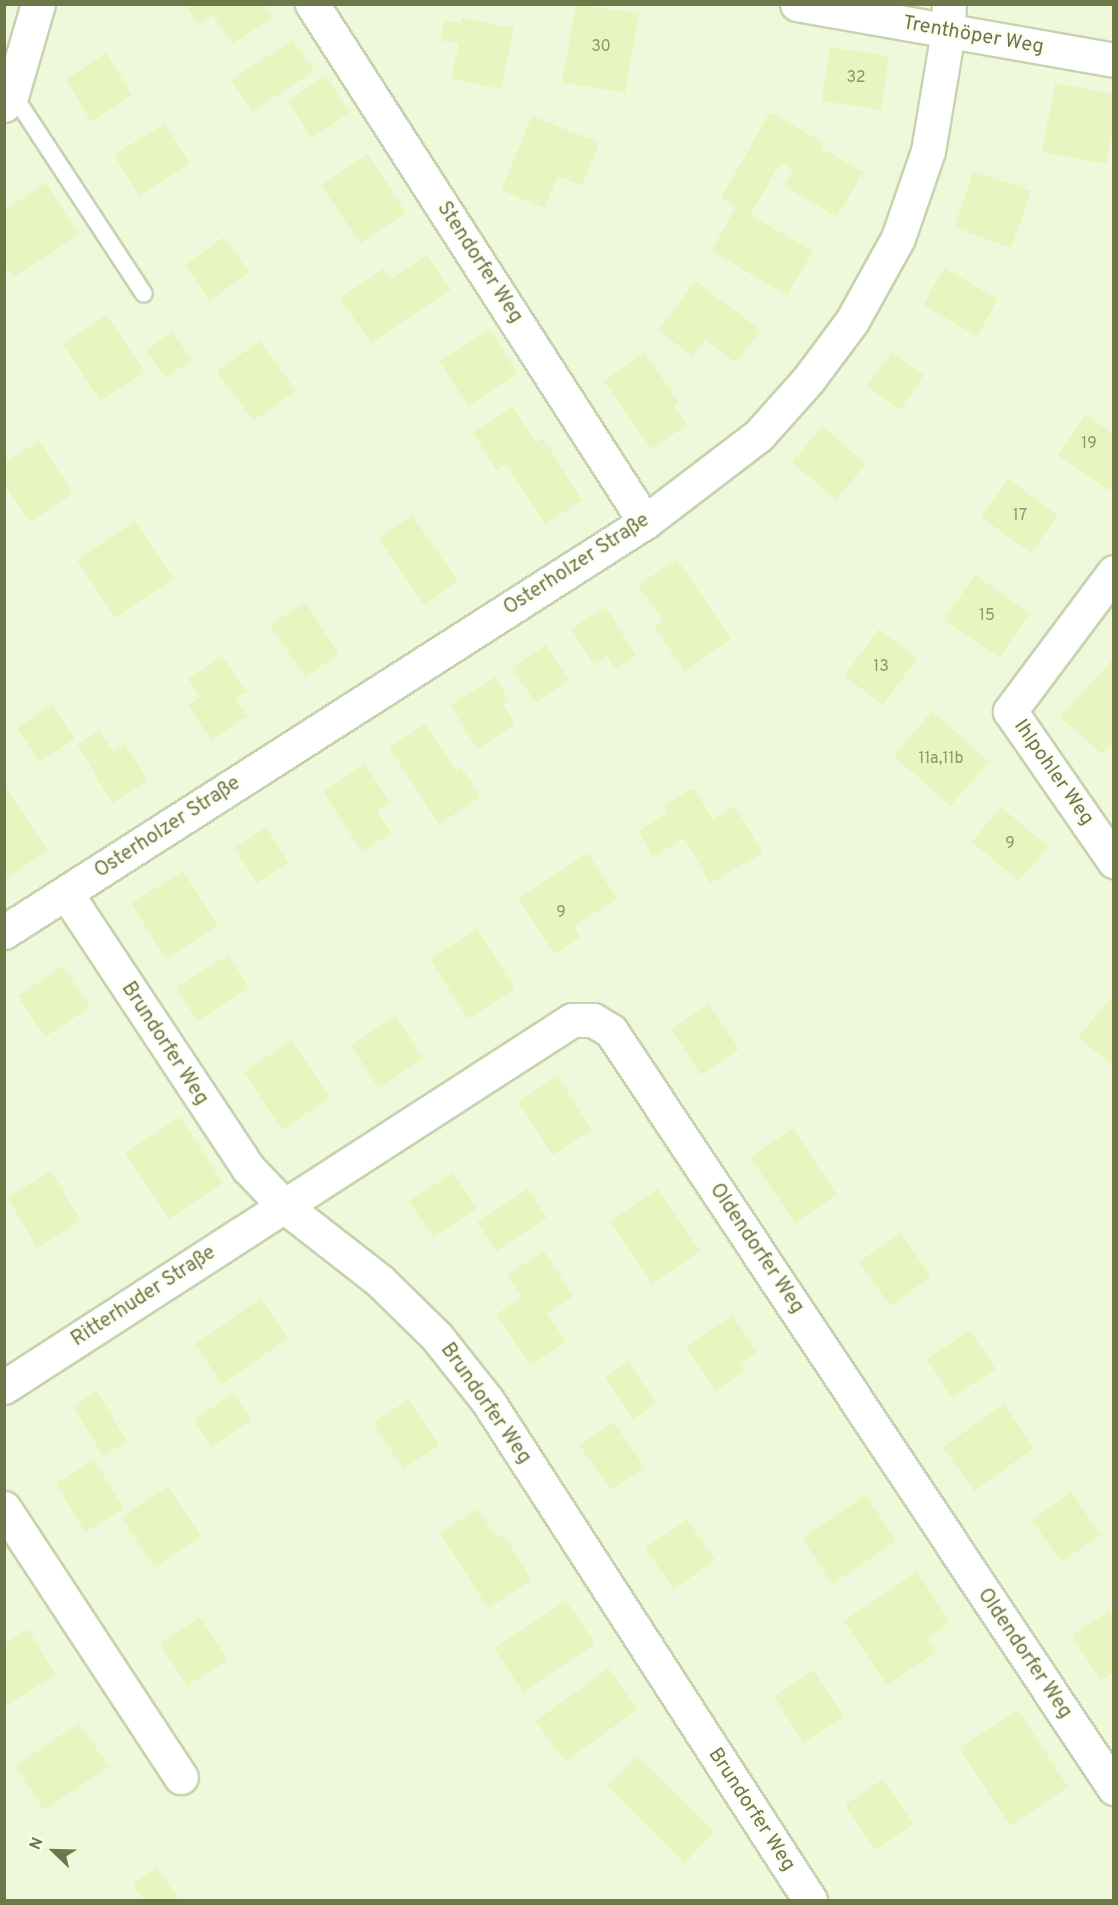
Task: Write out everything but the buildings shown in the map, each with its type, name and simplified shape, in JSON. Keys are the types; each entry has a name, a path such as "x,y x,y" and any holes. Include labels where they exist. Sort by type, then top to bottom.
{"street":[{"path":"8,99 38,4"},
{"name":"Stendorfer Weg","path":"312,4 645,522"},
{"name":"Trenthöper Weg","path":"797,4 949,18 1113,60"},
{"name":"Osterholzer Straße","path":"4,932 645,522 758,436 808,380 852,321 898,238 924,162 949,18"},
{"name":"Ihlpohler Weg","path":"1113,572 1010,711 1113,861"},
{"name":"Brundorfer Weg","path":"66,893 248,1168 284,1206 380,1281 437,1337 487,1400 810,1900"},
{"name":"Oldendorfer Weg","path":"284,1206 572,1020 593,1020 612,1031 1113,1788"},
{"name":"Ritterhuder Straße","path":"4,1387 284,1206"},
{"path":"4,1508 181,1777"}],"lane":[{"path":"8,99 144,294"}],"shaded area":[{"path":"5,5 1113,5 1113,1900 5,1900"}]}
